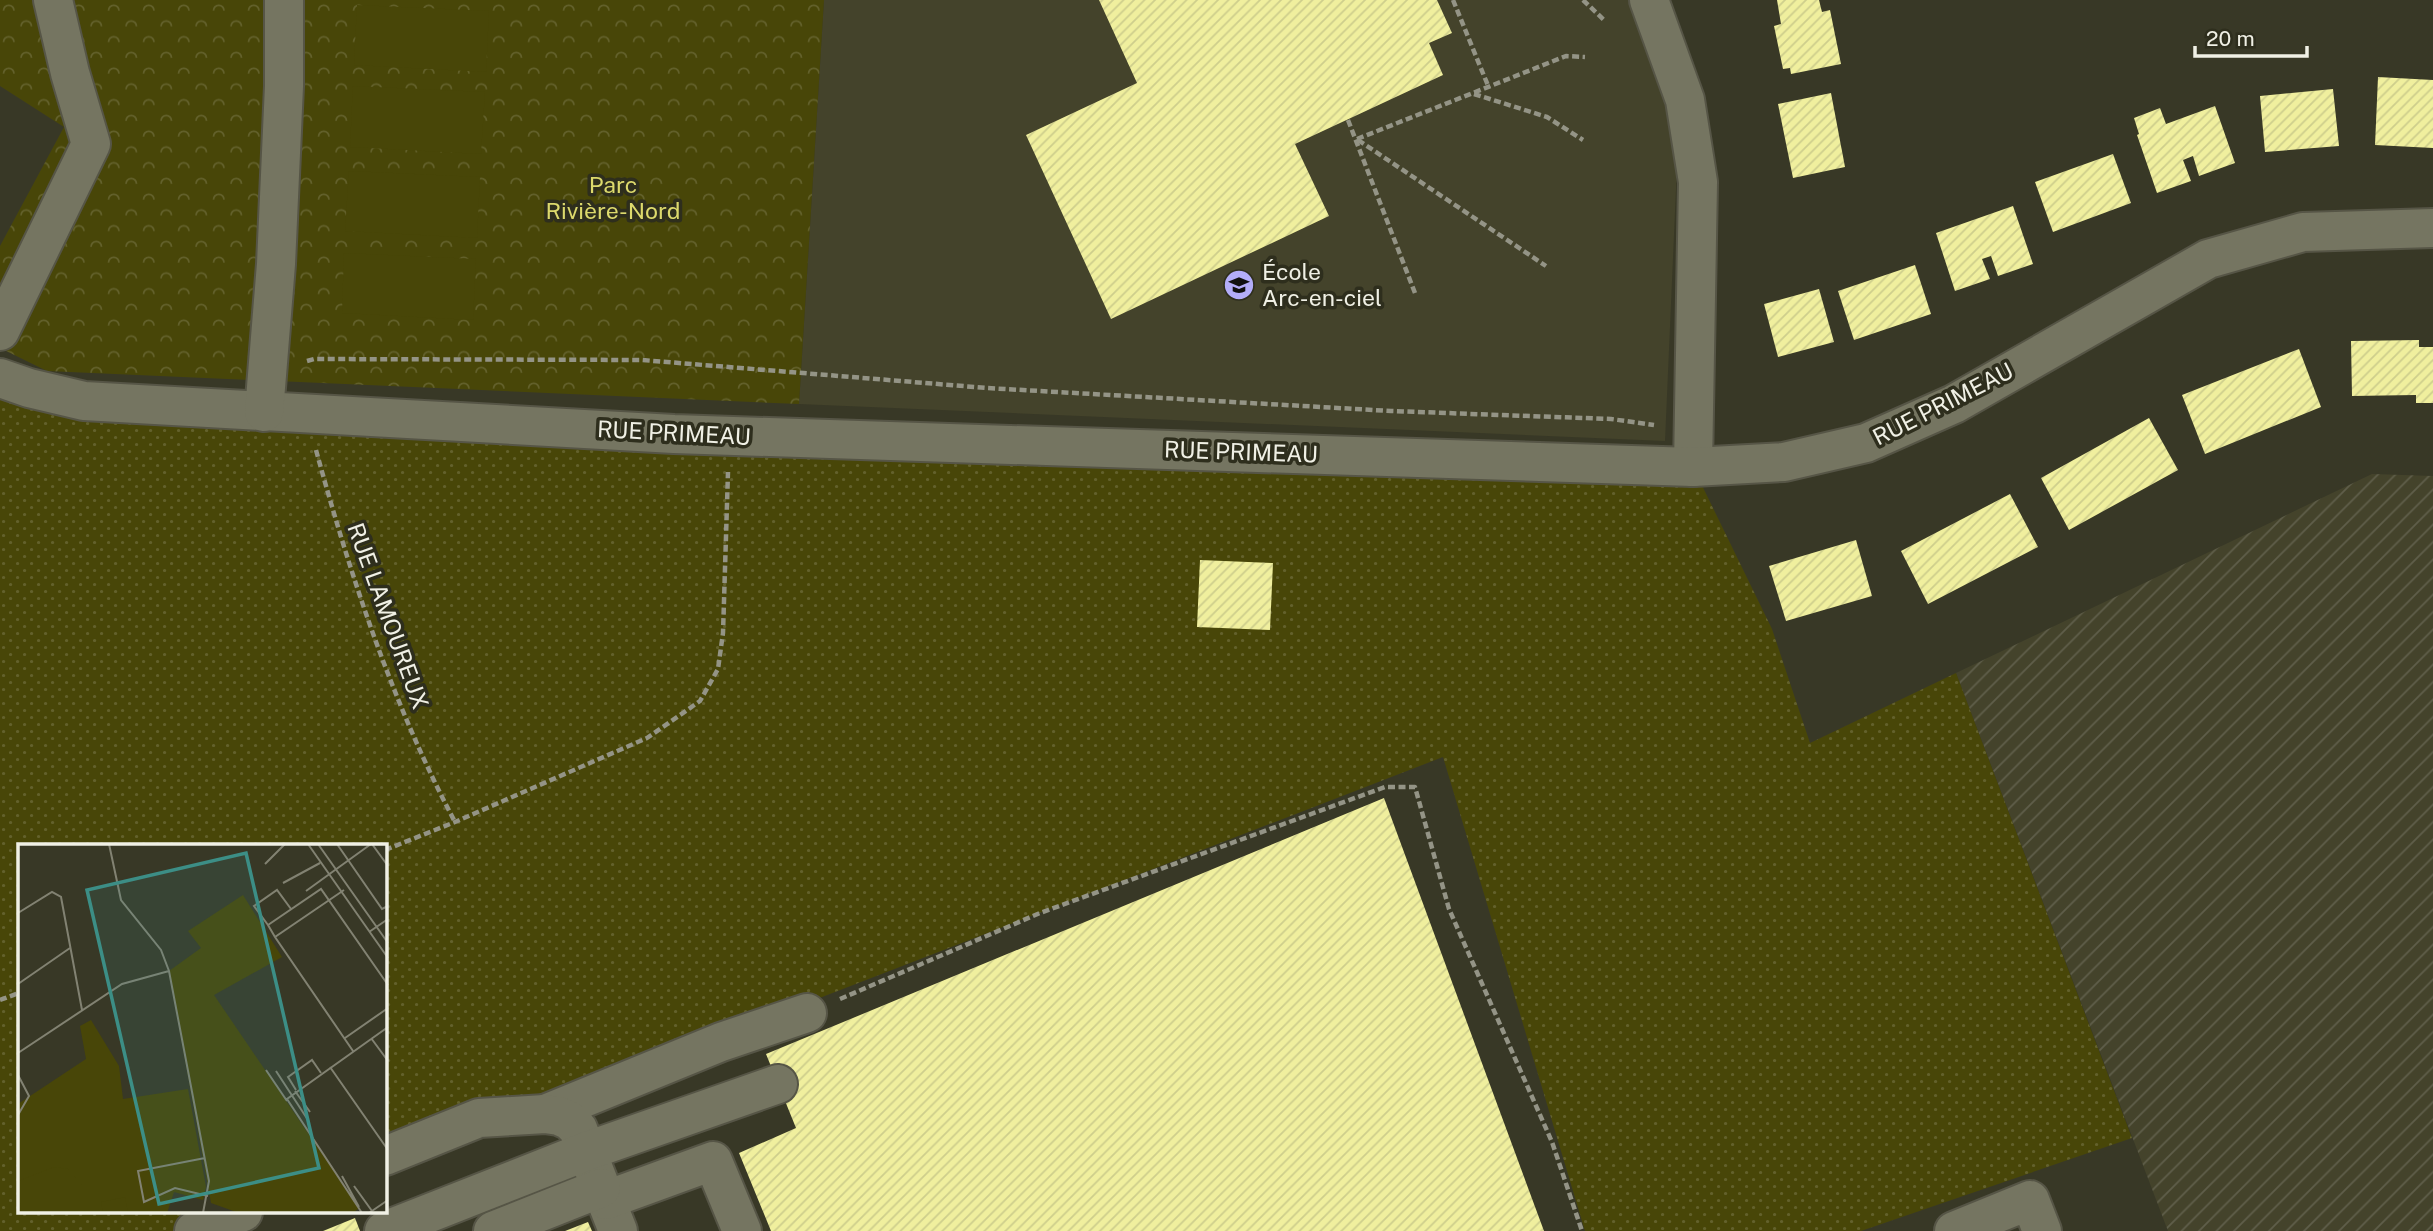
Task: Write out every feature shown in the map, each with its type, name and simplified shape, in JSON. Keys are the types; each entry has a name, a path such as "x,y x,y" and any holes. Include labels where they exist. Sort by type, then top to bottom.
{"street":[{"path":"0,331 91,144 70,73 53,0"},
{"path":"264,412 277,250 284,86 284,0"},
{"path":"1649,0 1685,100 1699,182 1693,451"},
{"name":"RUE PRIMEAU","path":"0,378 84,401 729,436 1693,451 1784,462 1866,443 1954,404 2208,259 2303,232 2433,228"},
{"path":"545,1114 721,1042 807,1013"},
{"path":"384,1231 587,1151 778,1084"},
{"path":"387,1155 480,1118 545,1114 559,1116 578,1129 608,1206"},
{"path":"493,1231 608,1206 713,1161 742,1231"},
{"path":"1954,1231 2030,1200 2042,1231"},
{"path":"194,1231 238,1214"}],"path":[{"path":"1453,0 1489,88"},
{"path":"1583,0 1604,20"},
{"path":"1357,139 1566,56 1585,57"},
{"path":"1473,93 1547,117 1583,140"},
{"path":"1348,120 1415,293"},
{"path":"1357,139 1546,266"},
{"path":"297,364 314,359 642,360 987,388 1638,422"},
{"name":"RUE LAMOUREUX","path":"310,414 315,444 337,527 386,672 428,772 454,822"},
{"path":"387,848 647,738 700,701 718,669 723,633 729,436"},
{"path":"807,1013 1040,913 1385,787 1415,787 1449,909 1552,1142 1582,1231"},
{"path":"0,1000 18,993"}],"shaded area":[{"name":"École Arc-en-ciel","path":"824,0 1639,0 1673,106 1677,166 1665,441 799,404"},
{"path":"2372,474 2433,476 2433,1231 2168,1231 1956,673"}],"green space":[{"name":"Parc Rivière-Nord","path":"0,0 824,0 799,404 47,371 0,348 0,246 64,127 0,86"},
{"path":"357,5 489,11 486,72 354,65"},
{"path":"353,86 485,92 481,154 350,147"},
{"path":"349,171 480,177 477,238 345,231"},
{"path":"344,253 476,259 473,320 342,313"},
{"path":"0,387 1693,467 1772,629 1810,743 1956,673 2132,1138 1861,1231 1585,1231 1443,757 387,1165 387,844 18,844 18,1214 262,1214 218,1231 0,1231"}],"building":[{"path":"1099,0 1437,0 1452,33 1429,43 1443,75 1295,144 1329,216 1111,319 1026,135 1137,83"},
{"path":"1777,0 1819,0 1822,12 1830,10 1841,64 1791,74 1790,68 1783,69 1774,26 1781,24"},
{"path":"2378,77 2433,80 2433,148 2375,145"},
{"path":"2333,89 2339,146 2265,152 2260,96"},
{"path":"1831,93 1845,167 1793,178 1778,104"},
{"path":"2215,106 2235,163 2199,176 2193,156 2183,160 2191,181 2157,193 2137,135 2139,134 2134,118 2160,108 2166,124"},
{"path":"2113,154 2131,203 2053,232 2035,182"},
{"path":"2013,206 2033,264 1998,276 1991,256 1982,259 1990,279 1955,291 1936,233"},
{"path":"1915,265 1931,314 1854,340 1838,291"},
{"path":"1819,289 1834,342 1778,357 1764,304"},
{"path":"2419,340 2419,347 2433,347 2433,403 2416,403 2416,395 2352,396 2351,341"},
{"path":"2299,349 2321,407 2205,454 2182,395"},
{"path":"2149,418 2178,470 2069,530 2041,478"},
{"path":"2010,494 2038,547 1928,604 1901,551"},
{"path":"1856,540 1872,596 1786,621 1769,566"},
{"path":"1200,560 1273,563 1270,630 1197,627"},
{"path":"1384,798 1544,1231 771,1231 739,1153 796,1128 766,1054"},
{"path":"355,1218 360,1231 323,1231"},
{"path":"588,1222 592,1231 565,1231"}],"place":[{"name":"École Arc-en-ciel","path":"1239,285"}]}
